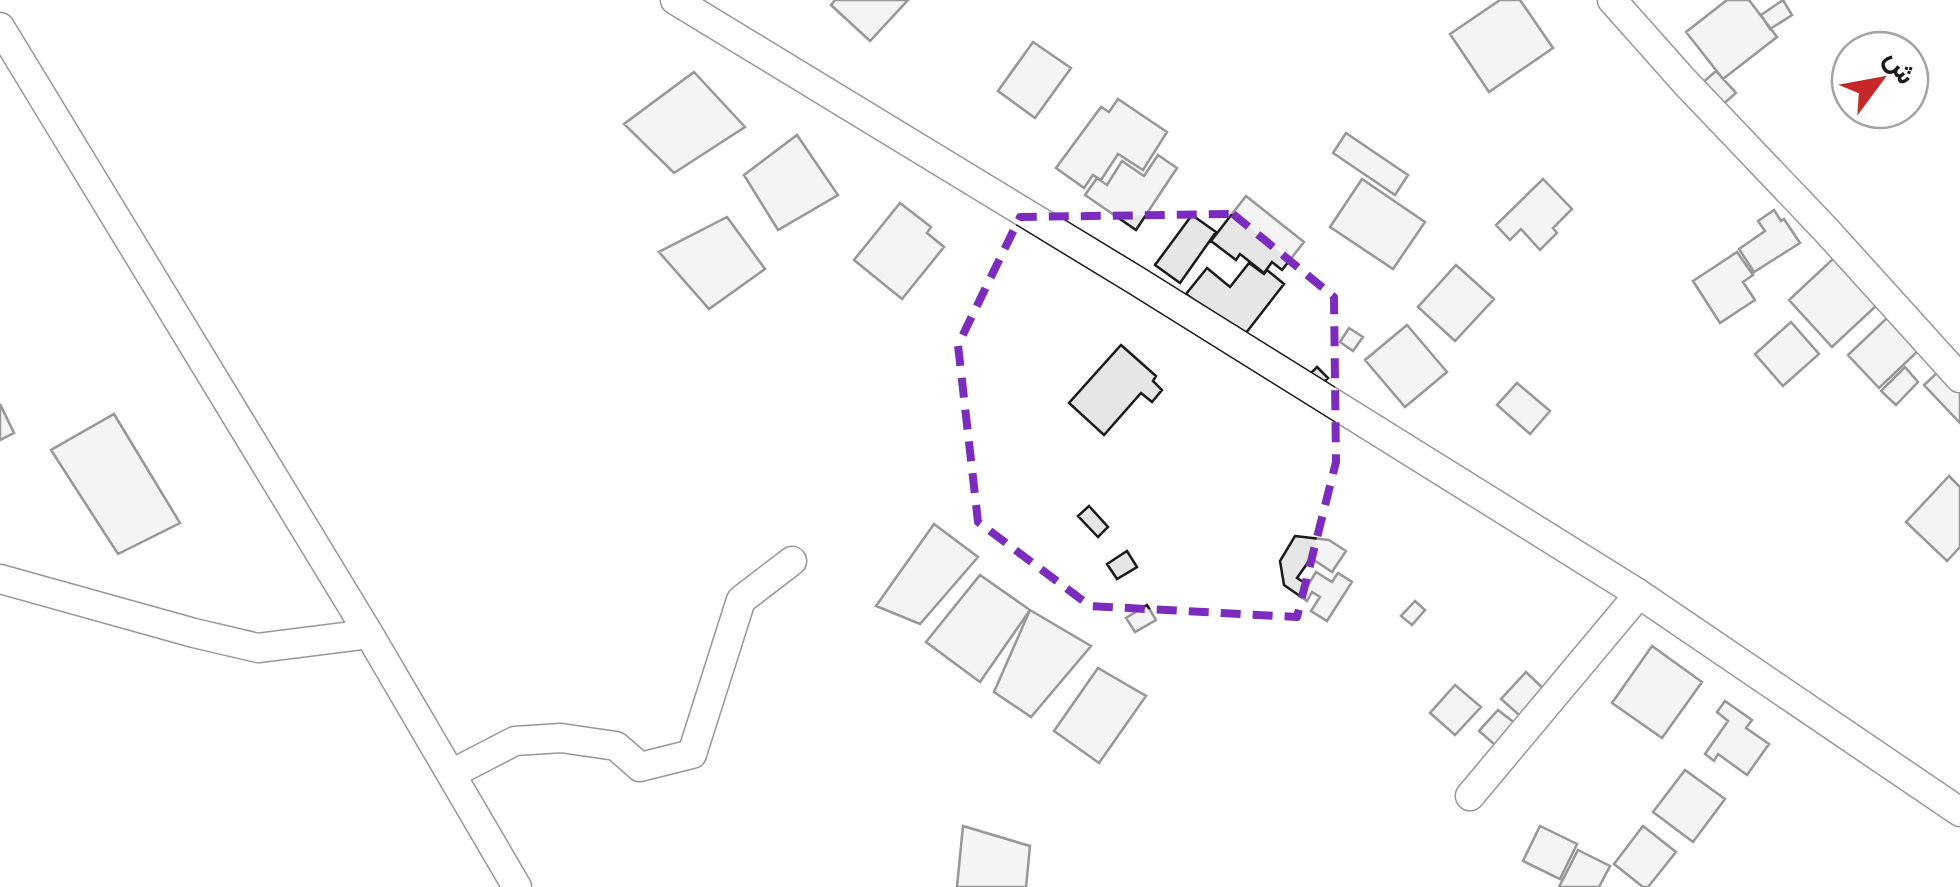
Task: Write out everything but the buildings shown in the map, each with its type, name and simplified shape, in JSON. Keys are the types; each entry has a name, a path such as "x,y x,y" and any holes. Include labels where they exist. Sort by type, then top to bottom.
{"street":[{"path":"675,0 1137,281 1638,594 1960,812"},
{"path":"1612,0 1960,378"},
{"path":"0,26 369,634 517,887"},
{"path":"450,774 514,741 561,738 616,746 640,767 692,754 740,600 792,561"},
{"path":"0,580 258,648 369,634"},
{"path":"1470,796 1638,594"}],"highlighted area":[{"path":"1233,214 1334,297 1336,462 1297,617 1090,606 978,522 958,345 1020,217"}]}
